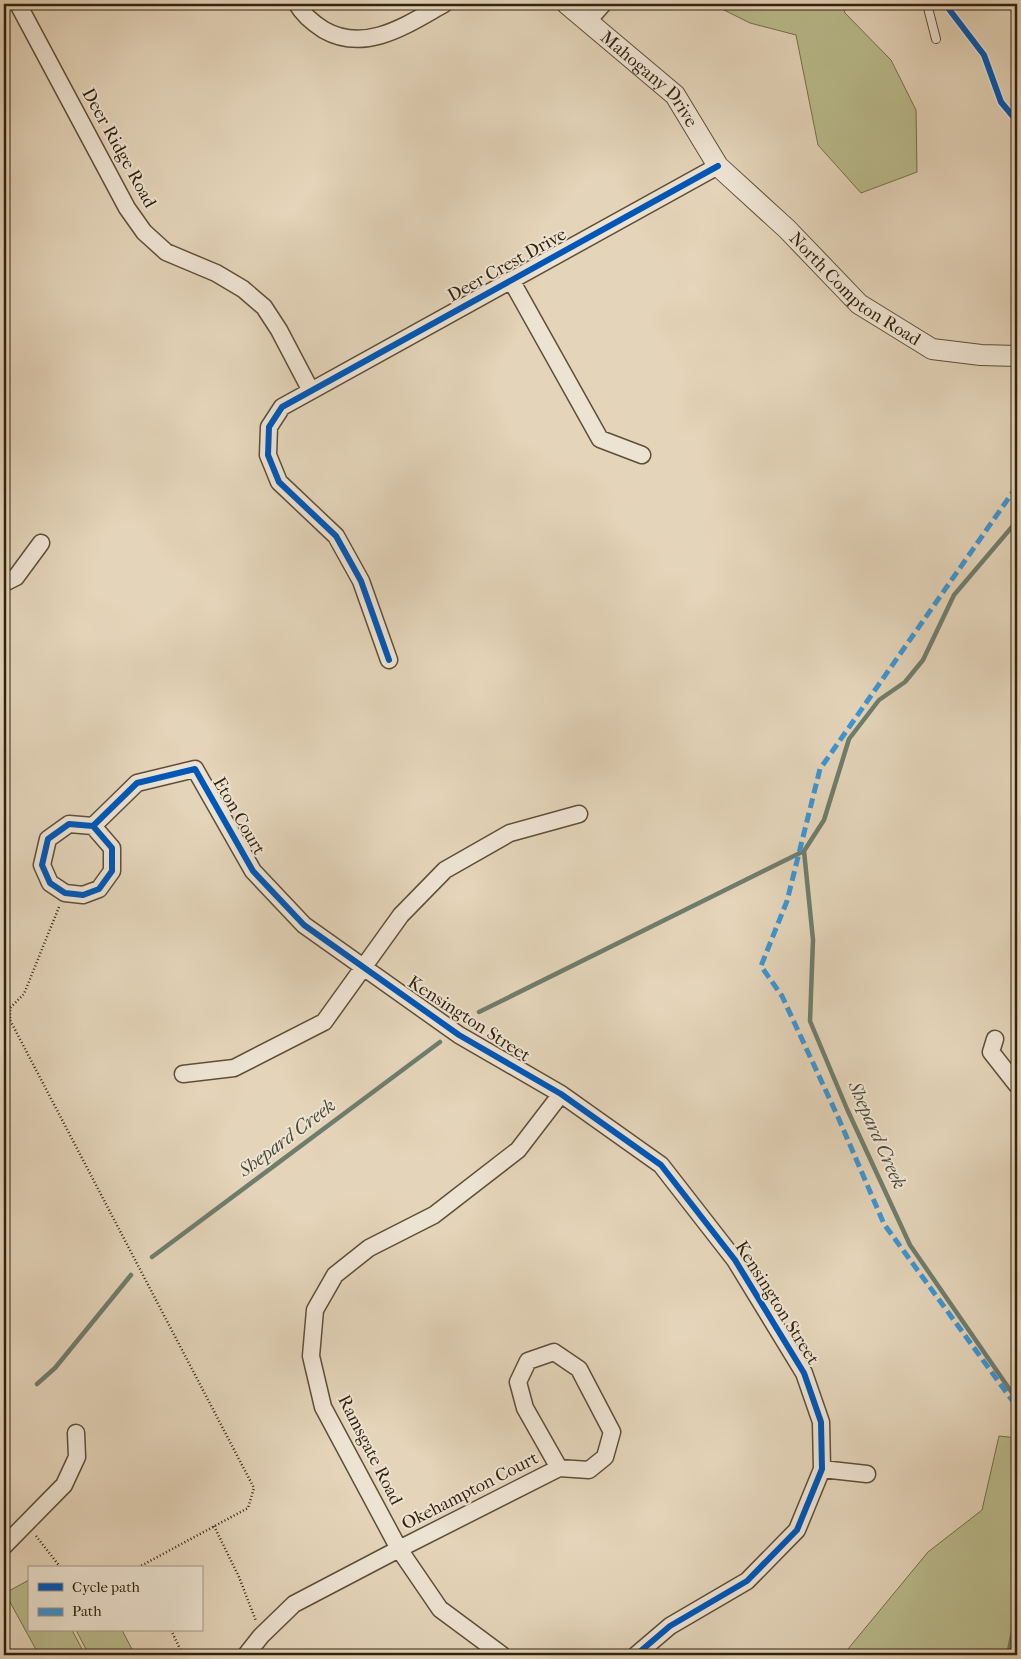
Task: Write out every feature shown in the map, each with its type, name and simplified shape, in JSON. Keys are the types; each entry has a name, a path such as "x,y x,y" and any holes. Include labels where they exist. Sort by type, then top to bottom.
{"street":[{"name":"Deer Ridge Road","path":"18,4 127,208 144,232 166,252 222,277 243,289 264,307 279,330 311,391"},
{"path":"297,4 300,10 314,24 336,37 366,40 398,29 444,4"},
{"name":"Mahogany Drive","path":"567,4 675,95 718,166"},
{"path":"588,21 603,4"},
{"name":"Deer Crest Drive","path":"388,660 361,581 336,536 279,482 268,456 269,427 282,407 718,166"},
{"name":"North Compton Road","path":"718,166 787,229 859,304 932,350 980,355 1017,356"},
{"path":"511,280 600,439 642,455"},
{"path":"4,583 16,577 41,543"},
{"name":"Eton Court","path":"93,826 137,783 195,769 253,871"},
{"path":"183,1074 234,1068 324,1022 401,915 445,870 510,833 579,814"},
{"path":"69,824 93,826 112,848 112,871 99,889 83,895 65,893 50,883 42,865 48,839 69,824"},
{"name":"Kensington Street","path":"253,871 304,925 459,1035 560,1094 661,1165 735,1260 804,1373 821,1422 822,1469 797,1530 747,1581 670,1626 636,1655"},
{"path":"995,1039 991,1052 1017,1085"},
{"name":"Ramsgate Road","path":"502,1655 440,1609 399,1549 323,1406 311,1356 315,1310 335,1275 369,1248 434,1215 518,1150 560,1094"},
{"name":"Okehampton Court","path":"246,1655 294,1604 559,1468 589,1470 605,1457 612,1432 579,1369 554,1352 528,1361 518,1382 524,1408 559,1468"},
{"path":"4,1546 64,1485 77,1457 76,1433"},
{"path":"822,1469 868,1474"}],"lane":[{"path":"927,4 936,39"}],"path":[{"path":"65,893 24,994 10,1008 10,1020 254,1488 248,1508 140,1566"},
{"path":"26,1523 59,1566"},
{"path":"214,1526 239,1577 262,1636"},
{"path":"147,1562 149,1566"},
{"path":"171,1632 181,1651"},
{"path":"173,1655 181,1651 198,1655"}],"green space":[{"path":"712,4 843,4 845,13 891,60 916,110 917,172 861,193 818,145 796,35 750,23"},
{"path":"999,1436 1017,1438 1017,1655 843,1655 928,1552 982,1510"},
{"path":"28,1581 28,1632 73,1632 82,1649 71,1655 39,1655 5,1593"},
{"path":"77,1632 123,1632 135,1655 89,1655"}],"waterway":[{"name":"Shepard Creek","path":"479,1012 804,851 824,820 849,739 879,700 905,682 923,660 954,595 1017,521"},
{"name":"Shepard Creek","path":"804,851 813,940 810,1021 847,1109 910,1245 1017,1400"},
{"name":"Shepard Creek","path":"152,1257 440,1042"},
{"name":"Shepard Creek","path":"37,1384 55,1368 131,1275"},
{"name":"Shepard Creek","path":"1008,1655 1017,1612"}],"marked path":[{"path":"1017,486 820,769 787,901 761,966 782,996 838,1117 884,1224 1017,1407"}],"cycle path":[{"path":"945,4 984,55 1001,102 1016,120 1017,136"},
{"path":"389,660 361,581 336,536 279,482 268,455 269,427 282,407 718,166"},
{"path":"93,826 69,824 48,839 42,865 50,883 65,893 83,895 99,889 112,871 112,848 93,826 137,783 195,769 253,871 304,925 459,1035 561,1094 661,1165 735,1260 804,1373 821,1422 822,1469 797,1530 747,1581 670,1626 636,1655"}]}
